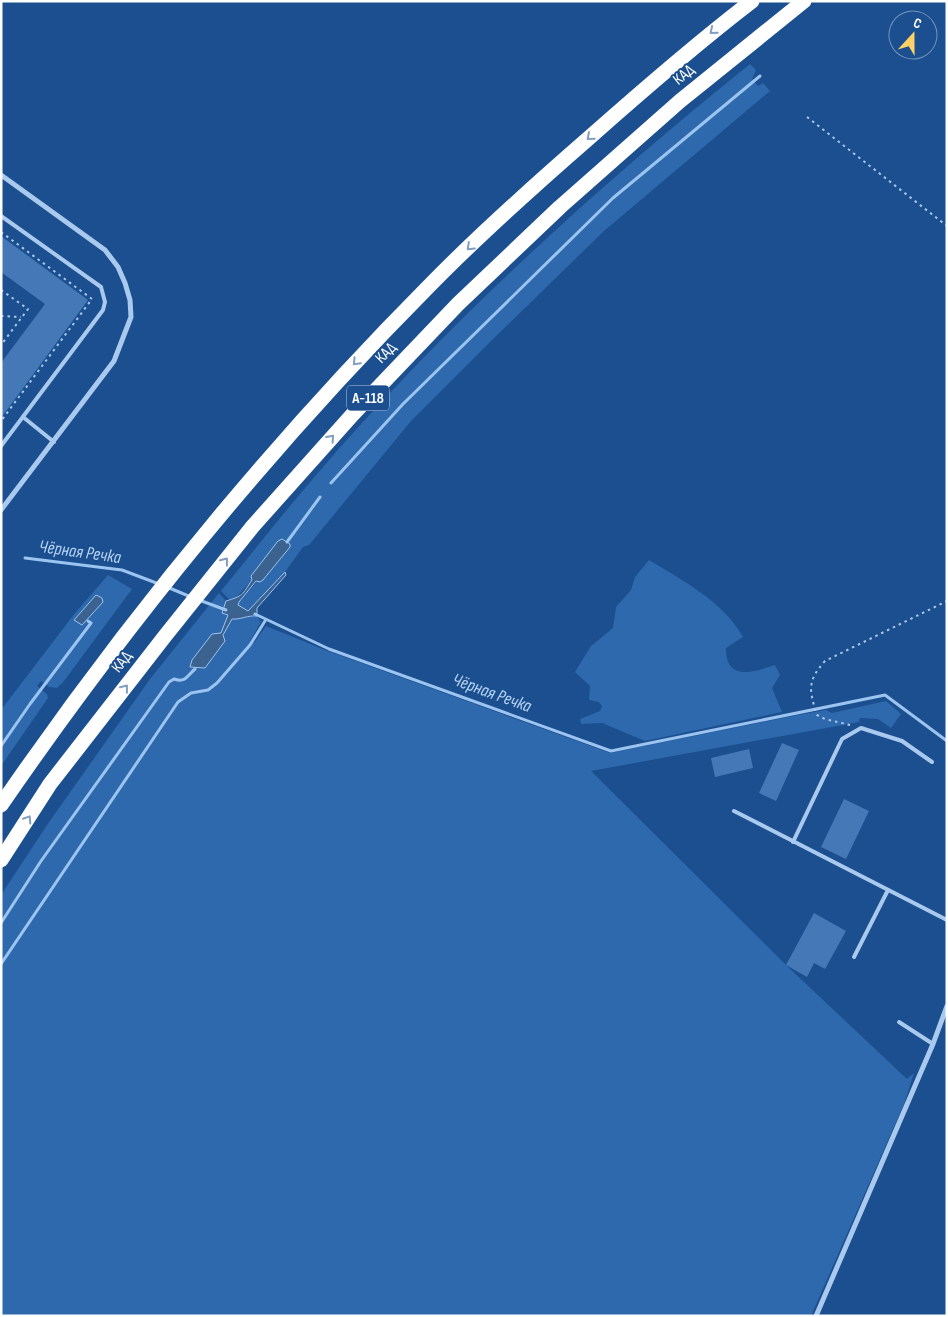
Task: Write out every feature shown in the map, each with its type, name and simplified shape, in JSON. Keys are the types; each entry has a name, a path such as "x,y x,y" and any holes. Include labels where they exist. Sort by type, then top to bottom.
{"highway":[{"name":"КАД","path":"1,805 137,618 228,505 326,393 433,282 544,177 660,76 752,1"},
{"name":"КАД","path":"1,860 50,784 252,526 353,414 458,304 560,207 680,101 804,1"}],"street":[{"path":"1,175 105,250 118,267 130,300 131,317 114,360 1,510"},
{"path":"816,1316 933,1044 947,1006"}],"lane":[{"path":"1,216 101,287 105,302 103,310 1,446"},
{"path":"23,417 54,442"},
{"path":"793,842 842,739 861,728 902,741 932,762"},
{"path":"734,812 947,920"},
{"path":"854,957 888,890"},
{"path":"899,1022 933,1044"}],"path":[{"path":"807,117 947,226"},
{"path":"1,232 92,299 1,421"},
{"path":"1,290 28,309 1,345"},
{"path":"1,316 22,317"},
{"path":"861,728 825,719 817,715 810,693 814,674 825,661 947,601"}],"shaded area":[{"path":"750,64 756,70 752,79 758,86 763,83 770,91 604,231 493,339 411,421 309,545 303,547 285,572 248,611 238,605 239,602 290,544 282,539 251,576 252,580 234,600 230,600 221,591 317,474 366,418 418,364 524,259 580,208"},
{"path":"282,539 290,544 290,547 263,580 260,582 256,581 238,605 248,611 285,572 286,575 257,608 257,616 232,619 223,635 225,641 205,668 190,667 192,660 212,634 221,633 228,615 222,613 226,601 244,592 252,580 251,576 278,541"},
{"path":"649,560 701,593 735,624 743,637 726,648 727,659 731,666 742,672 750,672 775,665 780,675 772,688 782,712 645,741 602,723 581,724 580,719 600,711 602,706 599,702 589,700 590,686 575,672 591,646 613,628 616,607 631,590 635,577"},
{"path":"108,575 132,589 64,681 57,688 49,687 41,681 37,686 47,694 48,698 1,766 1,710 75,613"},
{"path":"219,593 226,601 222,612 228,615 226,622 219,636 190,667 205,668 232,619 257,616 261,622 250,641 254,643 266,626 325,650 610,753 798,715 826,710 832,713 886,701 901,714 891,728 878,719 860,718 859,722 591,771 786,965 907,1079 914,1073 904,1104 811,1316 1,1316 1,895 47,825 150,679"},
{"path":"96,595 102,598 103,602 82,625 74,620"}],"building":[{"path":"1,236 88,300 1,418 1,363 45,304 1,272"},
{"path":"782,743 799,750 776,801 759,793"},
{"path":"749,749 753,768 715,777 711,758"},
{"path":"844,799 869,811 846,859 821,847"},
{"path":"814,913 846,931 825,969 814,963 807,977 786,965"}],"waterway":[{"path":"331,483 403,404 613,198 760,76"},
{"path":"287,542 320,497"},
{"name":"Чёрная Речка","path":"25,558 122,570 159,584"},
{"name":"Чёрная Речка","path":"167,587 191,597"},
{"name":"Чёрная Речка","path":"199,600 226,610"},
{"name":"Чёрная Речка","path":"255,614 329,649 611,751 885,695 947,741"},
{"path":"1,746 91,623 88,621"},
{"path":"1,964 178,702 191,693 208,690 217,683 250,645 265,621"},
{"path":"1,923 41,861 169,682 174,679 184,679 195,669"}]}
